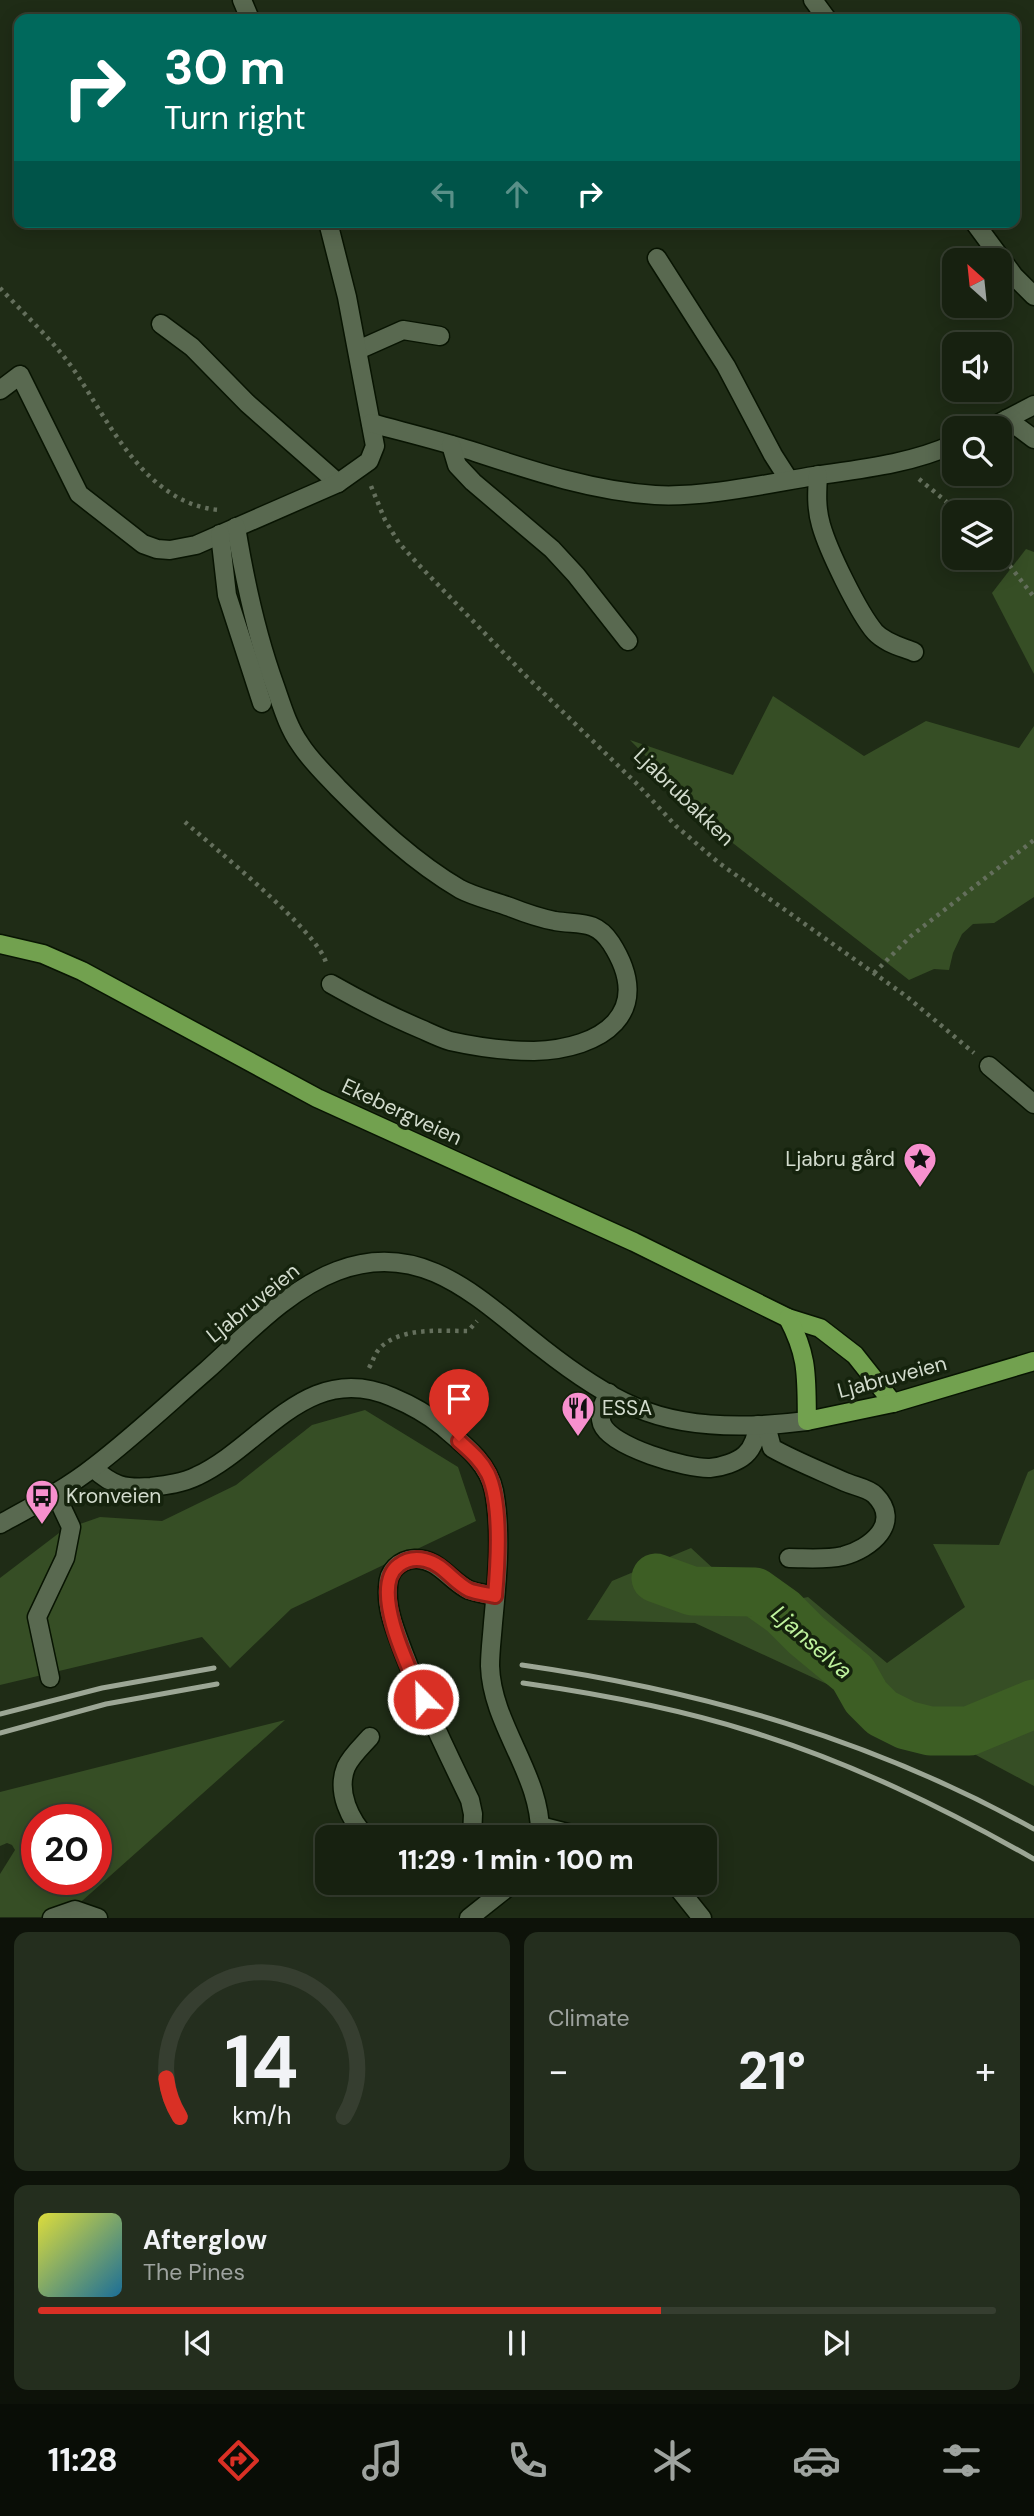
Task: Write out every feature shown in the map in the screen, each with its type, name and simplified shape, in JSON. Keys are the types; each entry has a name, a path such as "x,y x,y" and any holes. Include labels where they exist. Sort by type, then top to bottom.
{"main road":[{"name":"Ekebergveien","path":"0,944 43,954 82,971 306,1092 634,1242 788,1318 820,1328 834,1336 855,1355 893,1403"},
{"path":"788,1318 806,1361 807,1421"},
{"name":"Ljabruveien","path":"807,1421 893,1403 1034,1361"}],"street":[{"path":"0,390 20,375 79,494 143,544 157,549 170,550 196,545 338,483 369,461 375,446 348,297 329,228"},
{"path":"978,228 1014,276 1034,296"},
{"path":"657,258 726,366 789,480"},
{"path":"161,324 192,347 247,403 338,483"},
{"path":"358,350 403,330 440,336"},
{"path":"1012,416 1034,405"},
{"path":"371,423 451,445 531,472 603,488 656,495 738,488 789,480 912,459 942,450"},
{"path":"1012,423 1034,439"},
{"path":"451,445 457,465 473,482 552,549 628,641"},
{"path":"818,475 816,500 821,526 846,584 876,633 888,642 914,652"},
{"path":"236,527 227,596 262,703"},
{"path":"236,527 248,599 262,651 285,716 300,744 370,820 461,890 528,914 558,921 578,921 597,928 610,942 619,959 626,982 627,1002 618,1020 604,1033 584,1043 535,1051 483,1047 448,1040 385,1015 331,984"},
{"path":"989,1066 1034,1104"},
{"name":"Ljabruveien","path":"0,1524 93,1468 294,1296 334,1272 363,1263 408,1264 451,1279 486,1303 558,1361 635,1407 667,1418 701,1423 762,1425 807,1421"},
{"path":"93,1468 110,1483 121,1486 146,1487 185,1481 216,1465 300,1402 323,1392 360,1387 378,1391 425,1412 476,1456 494,1490 498,1545 490,1666 500,1714 535,1795 539,1825"},
{"path":"609,1393 601,1413 603,1425 608,1432 634,1448 683,1464 710,1468 743,1457 762,1425"},
{"path":"762,1425 772,1448 793,1460 873,1493 883,1505 887,1519 880,1534 845,1555 823,1559 789,1558"},
{"path":"50,1678 37,1617 65,1558 71,1527 55,1493"},
{"path":"473,1825 470,1800 414,1679 393,1623 387,1584 390,1573 404,1561 422,1559 442,1568 470,1590 495,1596"},
{"path":"357,1825 344,1794 344,1776 347,1765 370,1737"},
{"path":"469,1917 497,1895"},
{"path":"684,1895 702,1917"},
{"path":"52,1917 75,1910 98,1917"}],"path":[{"path":"0,288 61,353 115,435 164,490 200,509 237,512 236,527"},
{"path":"912,459 920,482 943,500"},
{"name":"Ljabrubakken","path":"362,466 385,520 399,543 458,607 676,826 719,863 874,973 989,1066"},
{"path":"1012,569 1034,597"},
{"path":"185,822 301,926 324,955 331,984"},
{"path":"874,973 911,936 1034,839"},
{"path":"360,1387 379,1349 393,1338 420,1333 468,1331 478,1321"}],"green space":[{"path":"1026,549 1034,552 1034,674 992,593"},
{"path":"773,696 864,756 926,721 1019,748 1034,726 1034,897 994,923 973,924 962,934 949,970 934,969 909,980 725,837 630,740 733,775"},
{"path":"365,1410 458,1467 476,1521 291,1609 230,1668 202,1637 0,1685 0,1578 63,1530 100,1517 162,1521 236,1485 312,1425"},
{"path":"1034,1469 1034,1786 948,1740 695,1623 587,1620 612,1581 691,1548 756,1608 808,1597 887,1663 965,1607 933,1544 999,1545 1028,1472"},
{"path":"285,1720 112,1874 112,1804 21,1804 21,1895 89,1895 64,1917 0,1917 0,1874 15,1850 7,1843 0,1846 0,1792"}],"waterway":[{"name":"Ljanselva","path":"656,1578 692,1591 755,1592 783,1612 853,1674 866,1697 882,1713 906,1725 930,1731 969,1731 1034,1704"}],"railway":[{"path":"522,1665 656,1689 786,1723 912,1769 1034,1829"},
{"path":"0,1714 102,1688 214,1668"},
{"path":"523,1683 667,1709 724,1723 789,1744 897,1788 1034,1859"},
{"path":"0,1733 106,1704 217,1684"}],"place":[{"name":"Ljabru gård","path":"920,1189"},
{"name":"ESSA","path":"578,1438"},
{"name":"Kronveien","path":"42,1526"}],"route":[{"path":"423,1699 393,1623 388,1602 387,1584 390,1573 404,1561 422,1559 442,1568 470,1590 495,1596 498,1559 494,1490 476,1456 459,1441"}]}
